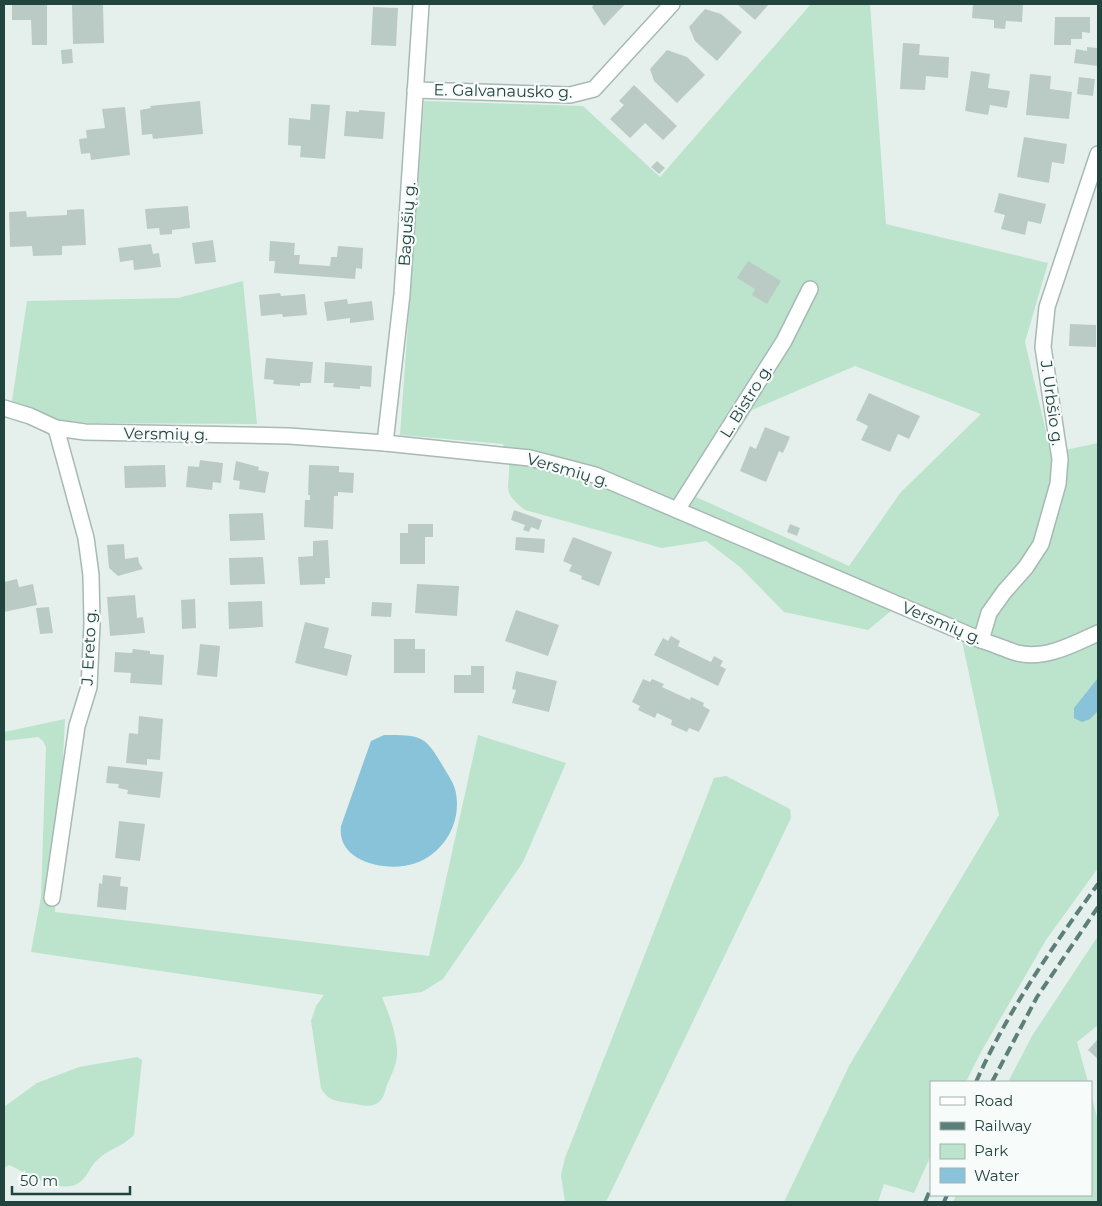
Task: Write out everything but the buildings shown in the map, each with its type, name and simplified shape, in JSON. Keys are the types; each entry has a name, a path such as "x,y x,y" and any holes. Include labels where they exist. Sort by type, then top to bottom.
{"street":[{"name":"Bagušių g.","path":"385,443 402,294 421,4"},
{"name":"E. Galvanausko g.","path":"416,90 570,95 594,89 672,4"},
{"name":"J. Urbšio g.","path":"981,640 989,613 1026,567 1041,544 1058,484 1060,459 1043,346 1046,306 1098,154"},
{"name":"L. Bistro g.","path":"677,510 784,341 810,289"},
{"name":"Versmių g.","path":"4,408 30,416 56,428 85,432 289,436 385,443 530,458 595,475 981,640 1019,653 1036,654 1062,649 1098,633"},
{"name":"J. Ereto g.","path":"52,898 77,726 89,687 92,624 91,575 86,538 56,428"}],"green space":[{"path":"811,4 870,4 886,224 1048,263 1025,342 1051,453 1098,443 1098,868 1046,940 981,1052 966,1081 930,1081 930,1157 914,1193 884,1184 878,1202 784,1202 849,1066 999,815 962,641 891,611 868,630 784,612 740,567 706,541 662,548 525,510 517,503 508,490 509,464 503,444 400,435 424,101 583,106 660,177","holes":["855,366 981,414 901,492 849,566 696,497 752,410"]},
{"path":"243,281 257,424 89,423 61,420 12,401 27,301 178,298"},
{"path":"65,719 55,912 429,956 478,735 566,763 523,862 443,979 422,992 382,997 395,1033 397,1056 382,1099 376,1104 366,1106 333,1100 326,1096 321,1088 311,1021 316,1006 324,995 31,952 41,897 46,747 38,737 4,741 4,732"},
{"path":"726,776 790,809 791,818 606,1202 565,1202 561,1175 565,1158 714,778"},
{"path":"1098,936 1098,1025 1077,1042 1088,1081 1009,1081 1032,1036"},
{"path":"137,1057 142,1060 134,1135 100,1157 80,1182 73,1186 54,1185 9,1165 4,1168 4,1107 37,1083 79,1067"},
{"path":"1092,1097 1098,1121 1098,1202 953,1202 956,1196 1092,1196"}],"water":[{"path":"1098,678 1098,711 1090,719 1082,722 1074,718 1074,708"},
{"path":"384,735 415,737 427,743 452,781 457,800 454,823 444,843 427,858 405,866 379,865 355,857 347,849 342,839 341,826 371,741"}],"railway":[{"path":"976,1081 1016,1005 1064,931 1098,884"},
{"path":"993,1081 1037,997 1098,907"},
{"path":"925,1202 930,1190"},
{"path":"944,1202 947,1196"}]}
